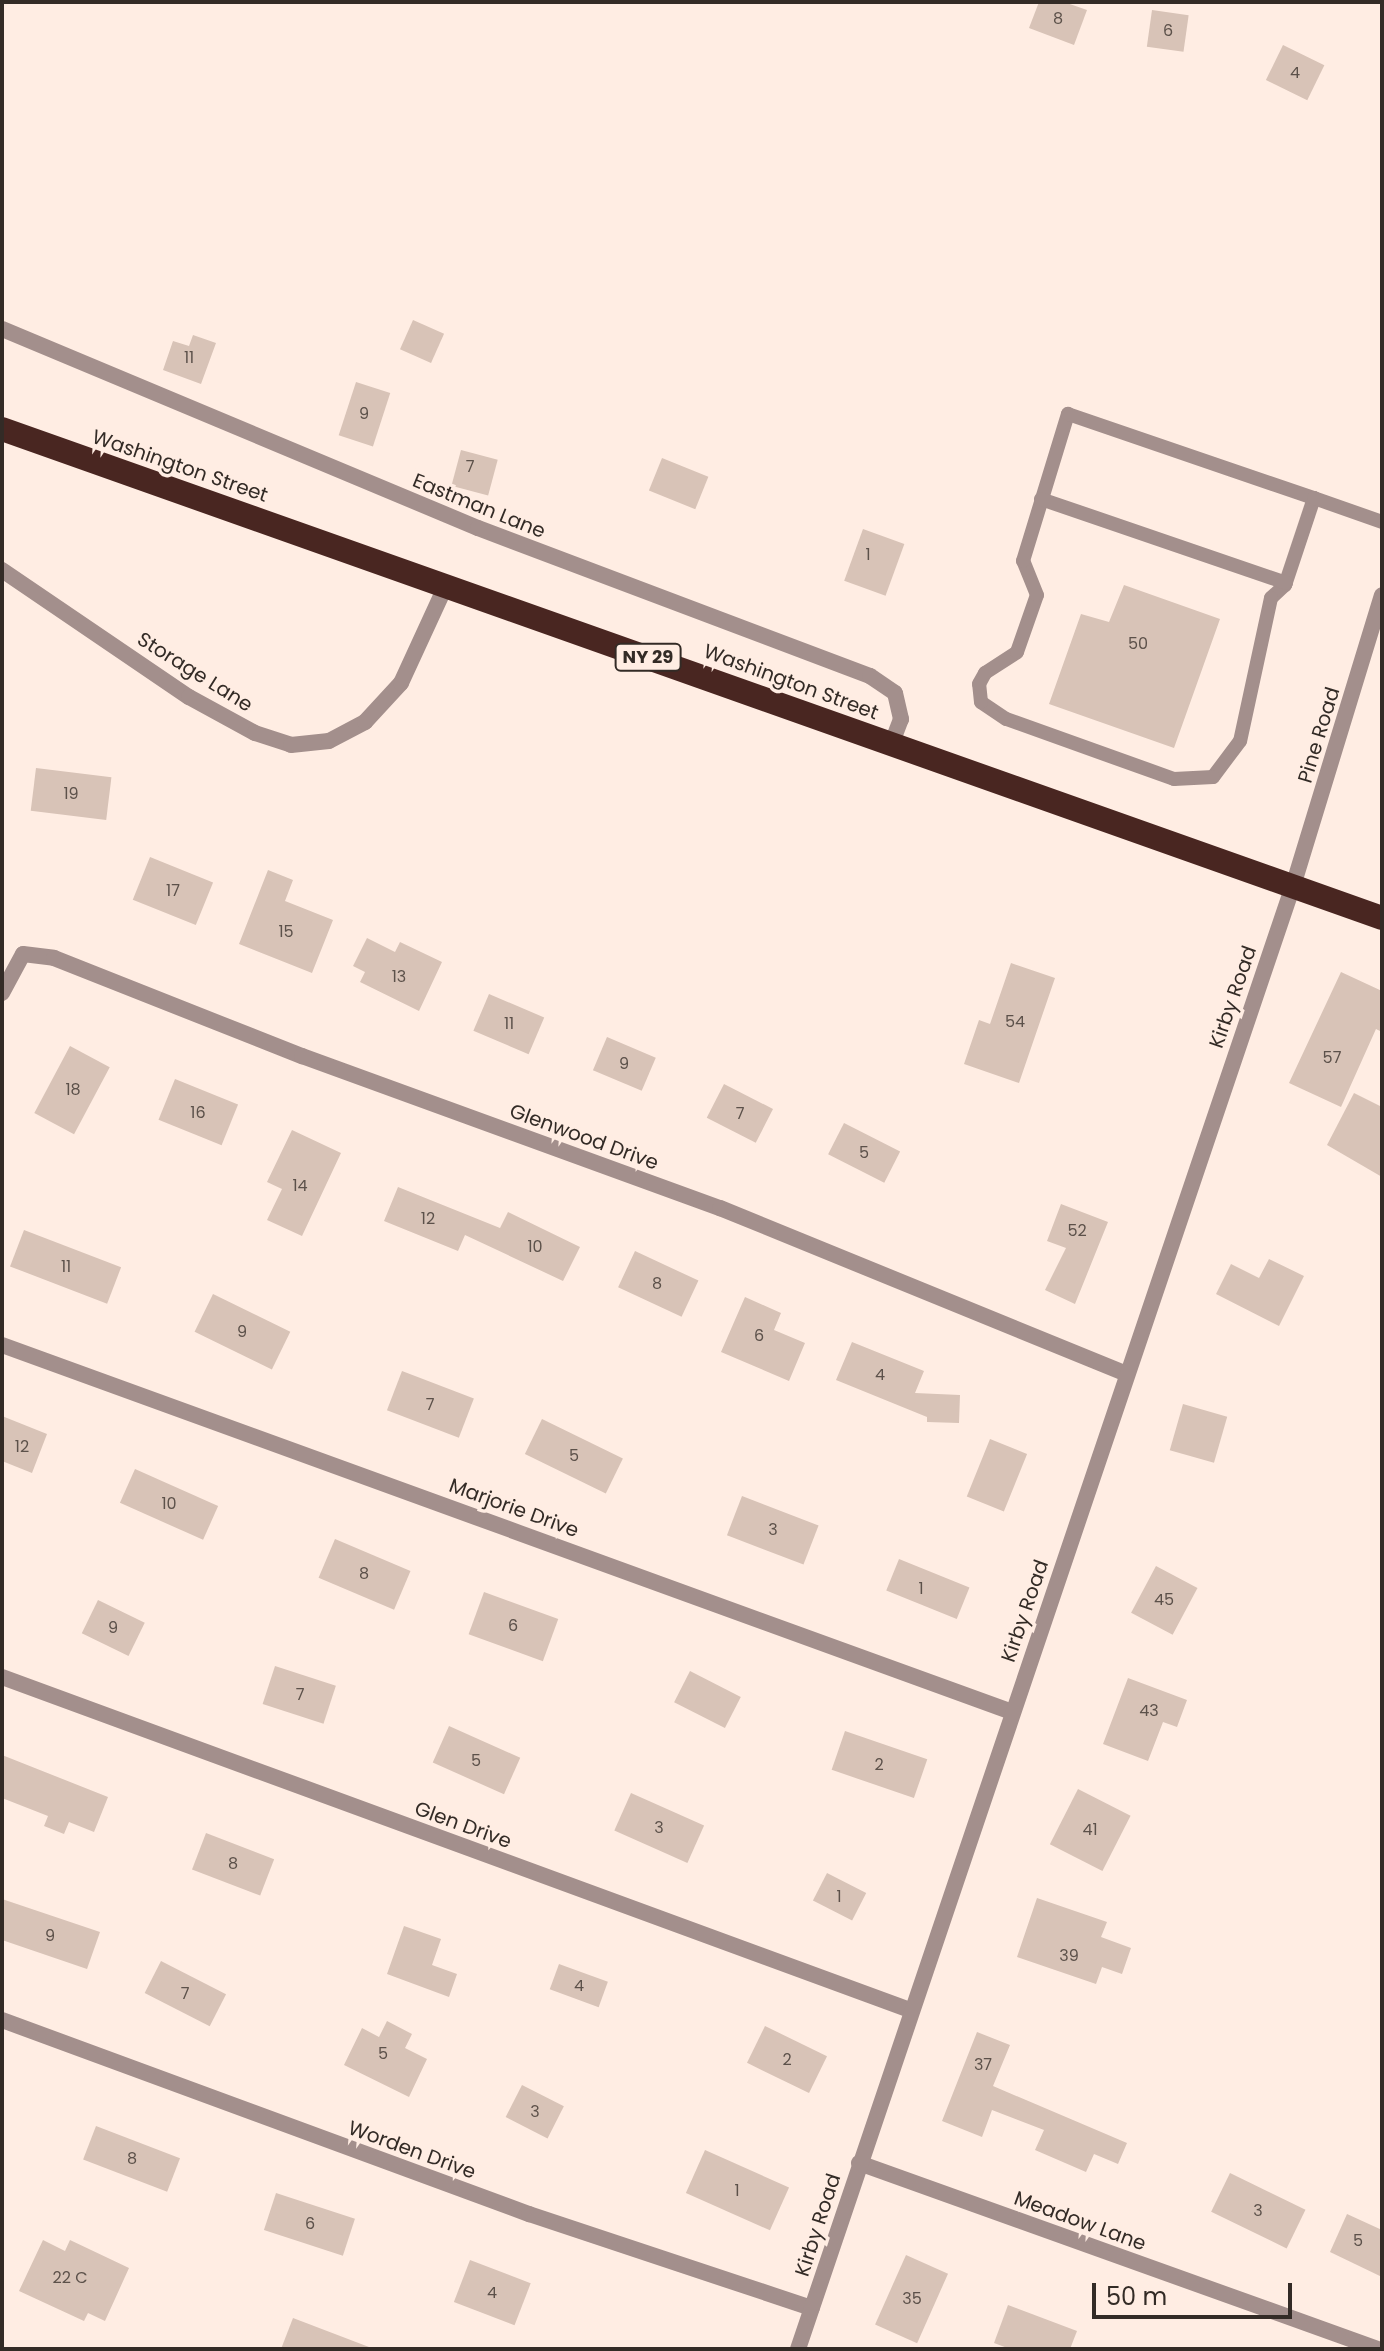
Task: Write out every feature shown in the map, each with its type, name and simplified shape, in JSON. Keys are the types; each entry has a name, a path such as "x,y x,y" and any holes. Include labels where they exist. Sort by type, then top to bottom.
{"highway":[{"name":"Washington Street","path":"2,429 1382,918"}],"street":[{"name":"Eastman Lane","path":"2,329 492,533 870,676 895,693 901,719 892,743"},
{"name":"Storage Lane","path":"2,570 189,697 255,733 291,745 329,741 365,722 401,683 446,585"},
{"name":"Pine Road","path":"1293,886 1382,595"},
{"name":"Kirby Road","path":"798,2349 910,2010 1293,886"},
{"name":"Glenwood Drive","path":"2,993 23,954 54,958 302,1056 720,1208 1126,1374"},
{"name":"Marjorie Drive","path":"2,1345 1012,1712"},
{"name":"Glen Drive","path":"2,1677 910,2010"},
{"name":"Worden Drive","path":"2,2020 529,2214 812,2308"},
{"name":"Meadow Lane","path":"859,2163 1378,2349"}],"lane":[{"path":"1314,498 1286,583 1271,598 1240,741 1213,777 1174,779 1006,719 981,702 979,684 985,673 1017,652 1037,595 1023,561 1068,414 1314,498 1382,522"},
{"path":"1041,499 1286,583"}],"building":[{"path":"1039,2 1064,2 1087,10 1074,45 1029,28"},
{"path":"1152,10 1189,15 1183,52 1147,47"},
{"path":"1283,45 1324,65 1307,100 1266,80"},
{"path":"413,320 444,334 431,363 400,349"},
{"path":"193,335 216,343 201,384 163,370 173,341 189,346"},
{"path":"356,382 390,393 373,446 339,435"},
{"path":"461,450 498,460 488,496 451,486"},
{"path":"662,458 708,477 695,509 649,490"},
{"path":"863,529 904,544 886,596 844,581"},
{"path":"1124,585 1220,619 1174,748 1049,704 1081,614 1109,622"},
{"path":"36,768 111,777 106,820 31,811"},
{"path":"150,857 213,882 196,925 133,900"},
{"path":"268,870 293,880 285,901 333,920 312,973 239,944"},
{"path":"367,938 395,952 400,942 442,962 419,1011 360,982 365,972 353,966"},
{"path":"1011,963 1055,978 1019,1083 964,1064 979,1020 990,1024"},
{"path":"1341,972 1382,991 1382,1032 1376,1029 1341,1107 1289,1083"},
{"path":"489,994 544,1017 529,1054 473,1031"},
{"path":"607,1037 656,1058 642,1091 593,1070"},
{"path":"70,1046 110,1067 74,1134 34,1113"},
{"path":"175,1079 238,1104 222,1145 159,1120"},
{"path":"724,1084 773,1109 756,1143 707,1118"},
{"path":"1354,1093 1382,1107 1382,1177 1327,1145"},
{"path":"844,1123 900,1152 884,1183 828,1154"},
{"path":"292,1130 341,1153 302,1236 267,1220 282,1189 267,1182"},
{"path":"398,1187 500,1228 508,1212 580,1247 563,1281 465,1235 458,1251 384,1221"},
{"path":"1061,1204 1108,1222 1075,1304 1045,1290 1066,1248 1047,1241"},
{"path":"24,1230 121,1267 107,1304 10,1266"},
{"path":"635,1251 698,1281 682,1317 618,1287"},
{"path":"1269,1259 1304,1276 1279,1326 1216,1294 1231,1264 1259,1278"},
{"path":"213,1294 290,1332 272,1369 195,1332"},
{"path":"745,1297 781,1313 774,1330 805,1343 789,1381 721,1352"},
{"path":"852,1342 924,1371 915,1393 960,1395 959,1423 927,1422 927,1417 836,1380"},
{"path":"402,1371 474,1399 459,1438 387,1410"},
{"path":"1183,1404 1227,1417 1214,1463 1170,1450"},
{"path":"2,1416 47,1434 32,1473 2,1461"},
{"path":"542,1419 623,1458 606,1494 525,1454"},
{"path":"990,1439 1027,1454 1004,1511 967,1496"},
{"path":"135,1469 218,1506 203,1540 120,1503"},
{"path":"742,1496 819,1525 804,1565 727,1535"},
{"path":"335,1539 410,1571 394,1610 319,1578"},
{"path":"899,1559 969,1587 957,1619 886,1591"},
{"path":"1156,1566 1197,1588 1173,1635 1131,1613"},
{"path":"484,1592 558,1619 543,1661 469,1634"},
{"path":"98,1600 145,1623 129,1656 82,1633"},
{"path":"275,1666 336,1686 324,1724 263,1704"},
{"path":"690,1671 741,1697 725,1728 674,1702"},
{"path":"1128,1678 1187,1700 1177,1727 1163,1722 1148,1761 1103,1744"},
{"path":"449,1726 520,1758 504,1794 433,1763"},
{"path":"845,1731 927,1759 914,1798 832,1770"},
{"path":"2,1755 108,1797 94,1832 69,1822 64,1834 44,1826 48,1816 2,1798"},
{"path":"1078,1789 1131,1816 1102,1871 1050,1844"},
{"path":"631,1793 704,1826 687,1863 614,1830"},
{"path":"206,1833 274,1859 260,1896 192,1869"},
{"path":"827,1873 866,1893 852,1921 813,1901"},
{"path":"1037,1898 1107,1922 1101,1937 1131,1948 1122,1974 1102,1967 1096,1984 1017,1957"},
{"path":"2,1899 100,1932 87,1969 2,1940"},
{"path":"404,1926 441,1939 432,1965 457,1974 449,1997 387,1974"},
{"path":"161,1961 226,1994 210,2026 145,1993"},
{"path":"559,1964 608,1982 599,2007 550,1989"},
{"path":"387,2021 412,2034 405,2048 427,2059 409,2097 344,2065 362,2028 379,2037"},
{"path":"765,2026 827,2056 809,2093 747,2063"},
{"path":"977,2032 1010,2045 993,2086 1127,2143 1118,2164 1094,2154 1086,2172 1035,2150 1044,2130 992,2110 982,2137 942,2121"},
{"path":"522,2085 564,2106 548,2138 506,2117"},
{"path":"96,2126 180,2158 167,2192 83,2160"},
{"path":"705,2150 789,2187 770,2230 686,2193"},
{"path":"1230,2173 1305,2210 1287,2248 1211,2212"},
{"path":"276,2193 355,2219 343,2256 264,2230"},
{"path":"1347,2214 1382,2230 1382,2277 1330,2252"},
{"path":"43,2240 65,2251 70,2240 129,2268 105,2321 88,2313 84,2321 19,2291"},
{"path":"906,2255 948,2274 917,2343 875,2324"},
{"path":"470,2260 531,2283 515,2325 454,2302"},
{"path":"1008,2305 1077,2331 1070,2349 1010,2349 994,2343"},
{"path":"293,2318 369,2347 369,2349 281,2349"}]}
